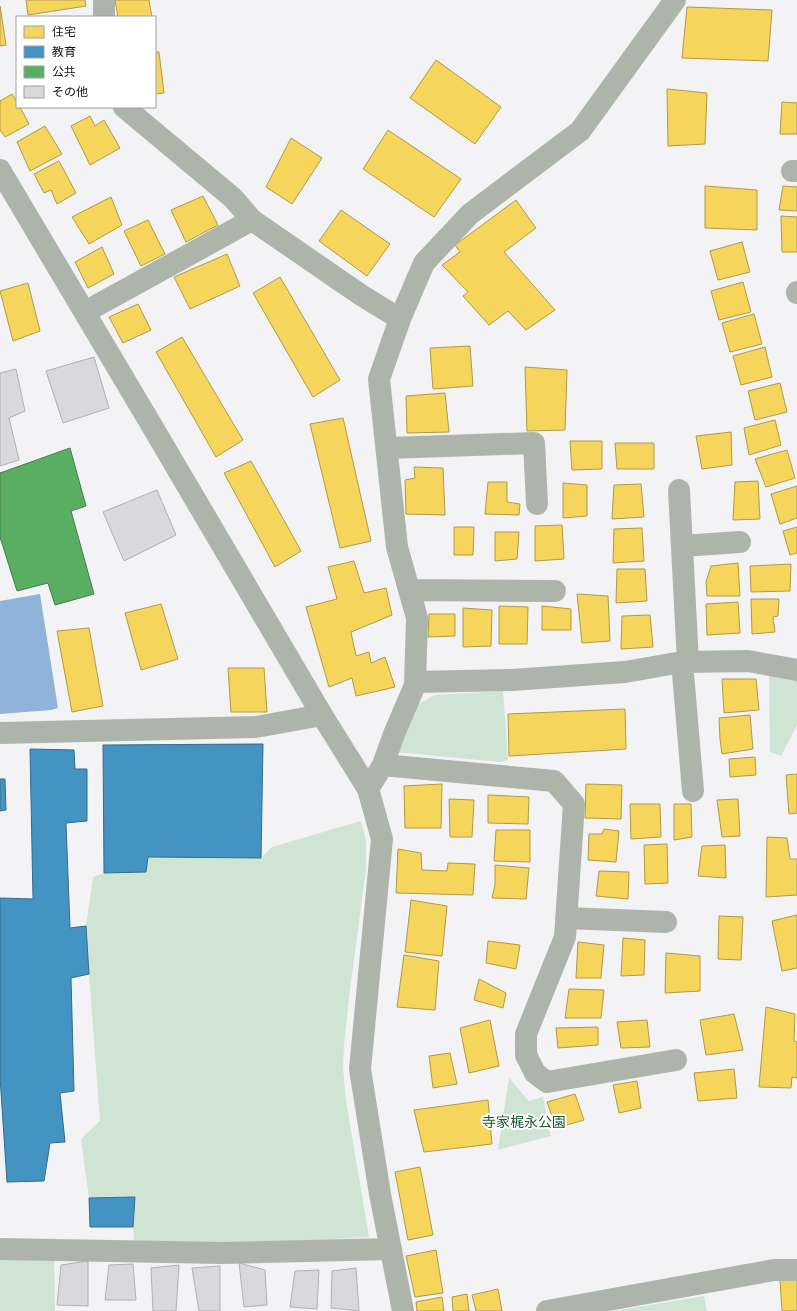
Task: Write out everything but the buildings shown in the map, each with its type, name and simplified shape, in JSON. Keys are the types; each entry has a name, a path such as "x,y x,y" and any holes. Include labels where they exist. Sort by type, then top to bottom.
{"street":[{"path":"104,0 104,16"},
{"path":"368,789 384,765 415,682 416,618 397,547 388,448 379,379 400,319 424,263 470,214 580,131 675,0"},
{"path":"125,108 233,198 252,220 361,295 400,319"},
{"path":"0,170 322,715 368,789 382,839 360,1069 403,1311"},
{"path":"85,312 252,220"},
{"path":"388,448 534,443 537,504"},
{"path":"679,490 685,662 693,791"},
{"path":"682,546 740,542"},
{"path":"409,590 555,591"},
{"path":"415,682 512,680 625,672 685,662 748,661 797,670"},
{"path":"0,733 256,727 322,715"},
{"path":"384,765 554,781 574,804 566,918 564,937 526,1034 526,1056 535,1073 547,1082 676,1060"},
{"path":"566,918 666,922"},
{"path":"0,1250 222,1253 391,1249"},
{"path":"547,1311 774,1270 797,1270"}],"green space":[{"path":"769,675 797,680 797,725 781,756 770,752"},
{"path":"503,691 508,760 500,762 396,752 411,708 435,695"},
{"path":"361,821 366,840 366,869 349,997 343,1067 346,1101 369,1237 135,1250 133,1227 135,1197 89,1198 81,1139 100,1121 86,926 93,877 104,873 145,872 148,857 261,858 272,847"},
{"name":"寺家梶永公園","path":"509,1078 529,1101 543,1097 551,1136 498,1150"},
{"path":"54,1250 55,1311 0,1311 0,1252"},
{"path":"704,1296 707,1311 614,1311"}],"water":[{"path":"40,594 58,708 51,710 0,714 0,601"}]}
